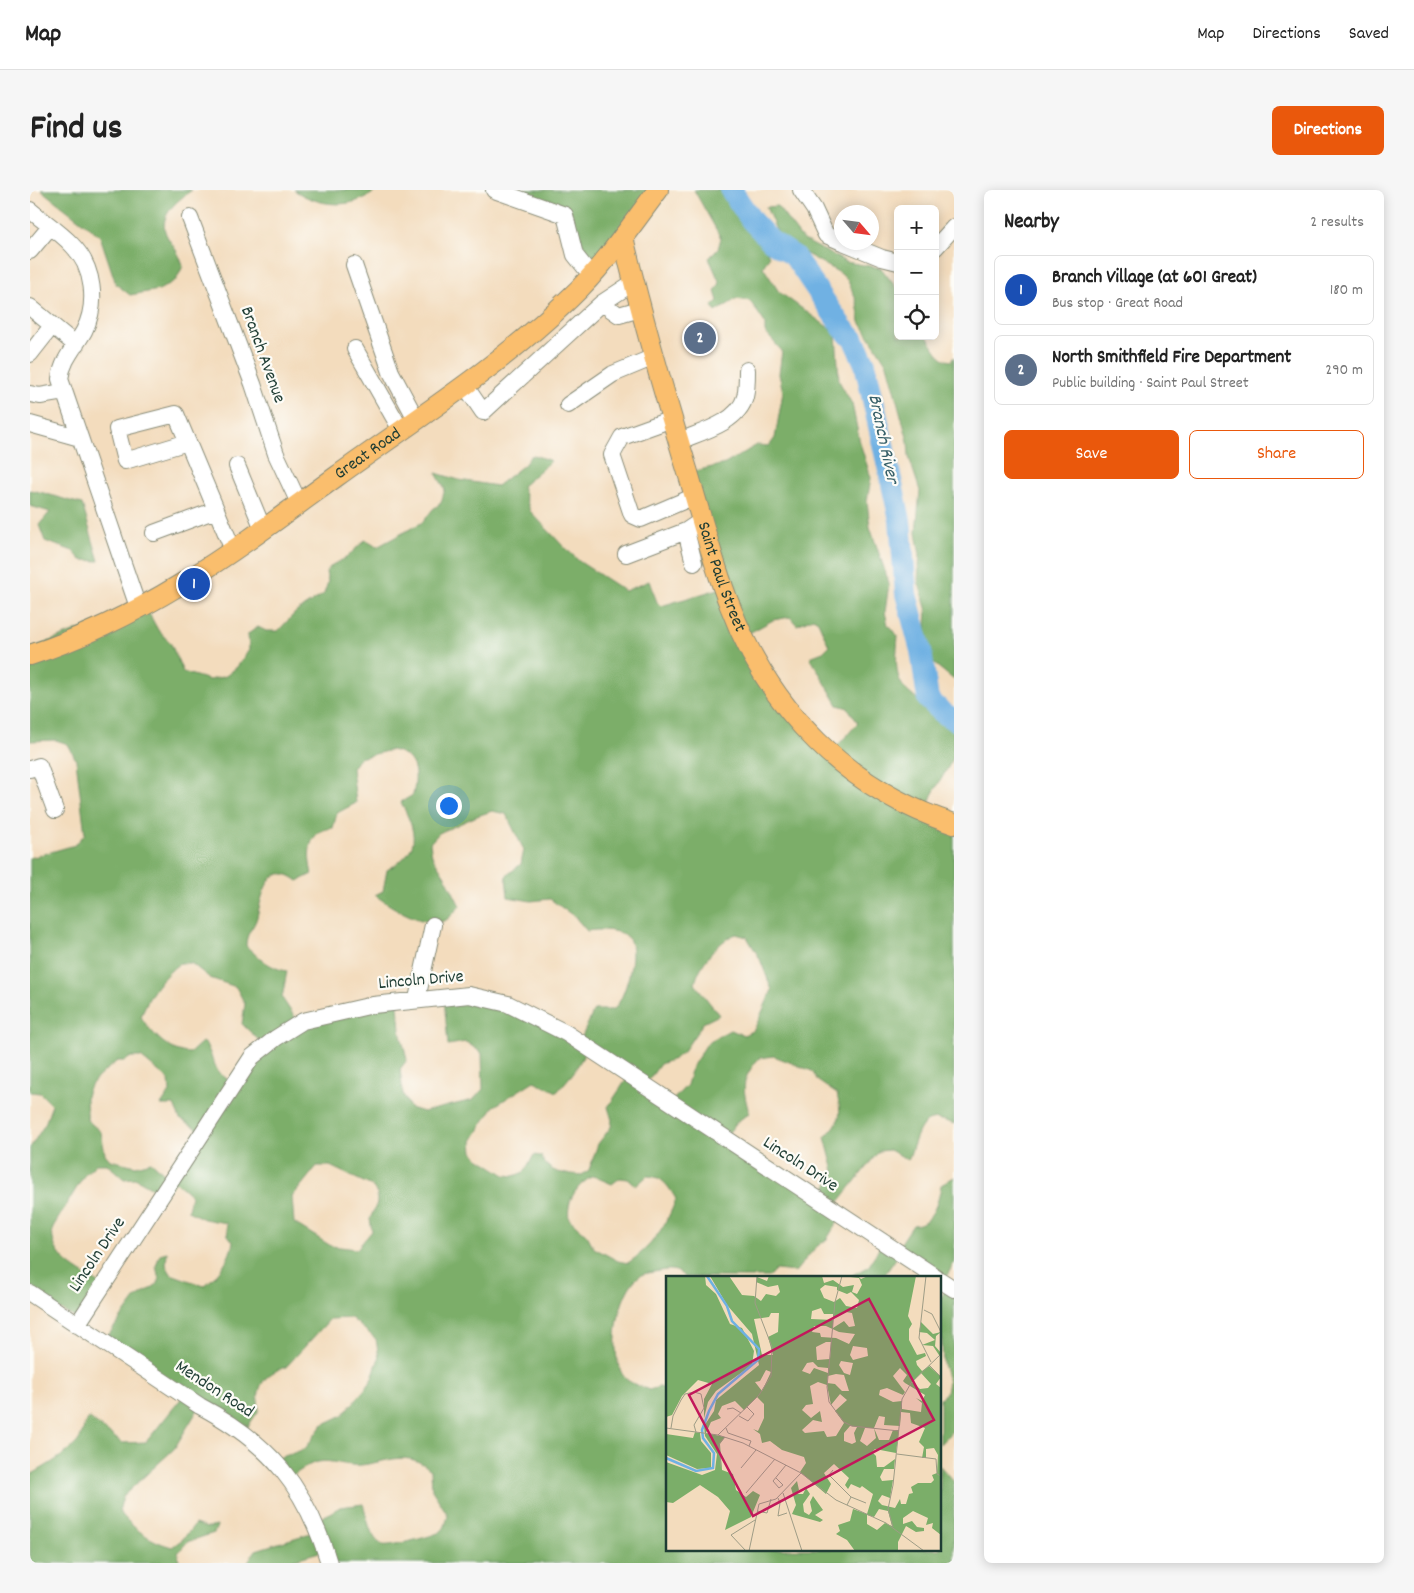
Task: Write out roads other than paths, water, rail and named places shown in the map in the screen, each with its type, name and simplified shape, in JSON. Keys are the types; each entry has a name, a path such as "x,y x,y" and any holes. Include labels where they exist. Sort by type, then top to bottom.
{"main road":[{"name":"Great Road","path":"30,655 100,629 139,610 194,578 464,384 538,327 591,276 658,190"},
{"name":"Saint Paul Street","path":"623,236 640,309 695,496 730,607 748,644 784,706 809,736 852,773 890,798 954,824"}],"street":[{"path":"494,190 565,215 575,255 591,276"},
{"path":"801,190 814,209 826,235 834,238"},
{"path":"30,210 73,245 86,264 92,291 90,318 76,345 61,366 60,379 139,610"},
{"name":"Branch Avenue","path":"190,218 253,384 276,454 300,503"},
{"path":"30,251 50,226"},
{"path":"939,244 954,227"},
{"path":"862,250 894,261"},
{"path":"354,265 408,425"},
{"path":"464,384 483,412 602,303 634,282"},
{"path":"602,303 619,314 640,309"},
{"path":"30,307 76,345"},
{"path":"30,354 52,326"},
{"path":"538,327 554,347"},
{"path":"355,349 408,425"},
{"path":"568,405 613,374 654,358"},
{"path":"679,441 728,419 739,409 745,397 747,370"},
{"path":"30,394 40,396 64,392"},
{"path":"672,419 622,437 612,455 632,515 641,519 695,496"},
{"path":"30,424 80,438"},
{"path":"188,442 233,550"},
{"path":"237,466 264,529"},
{"path":"154,533 216,510"},
{"path":"626,554 686,531 702,518"},
{"path":"686,531 694,563"},
{"path":"30,769 39,766 55,810"},
{"path":"417,1000 433,925"},
{"name":"Lincoln Drive","path":"77,1324 252,1057 276,1038 303,1021 373,1005 469,995 508,1004 534,1016 605,1058 739,1150 934,1276"},
{"path":"942,1281 954,1289"},
{"name":"Mendon Road","path":"30,1293 200,1406 226,1420 258,1443 282,1466 301,1498 314,1522 329,1563"}],"waterway":[{"name":"Branch River","path":"731,190 752,221 771,241 794,256 842,327 854,340 865,364 900,520 906,594 921,651 928,699 954,720"}],"place":[{"name":"North Smithfield Fire Department","path":"700,338"},
{"name":"Branch Village (at 601 Great)","path":"194,584"}]}
